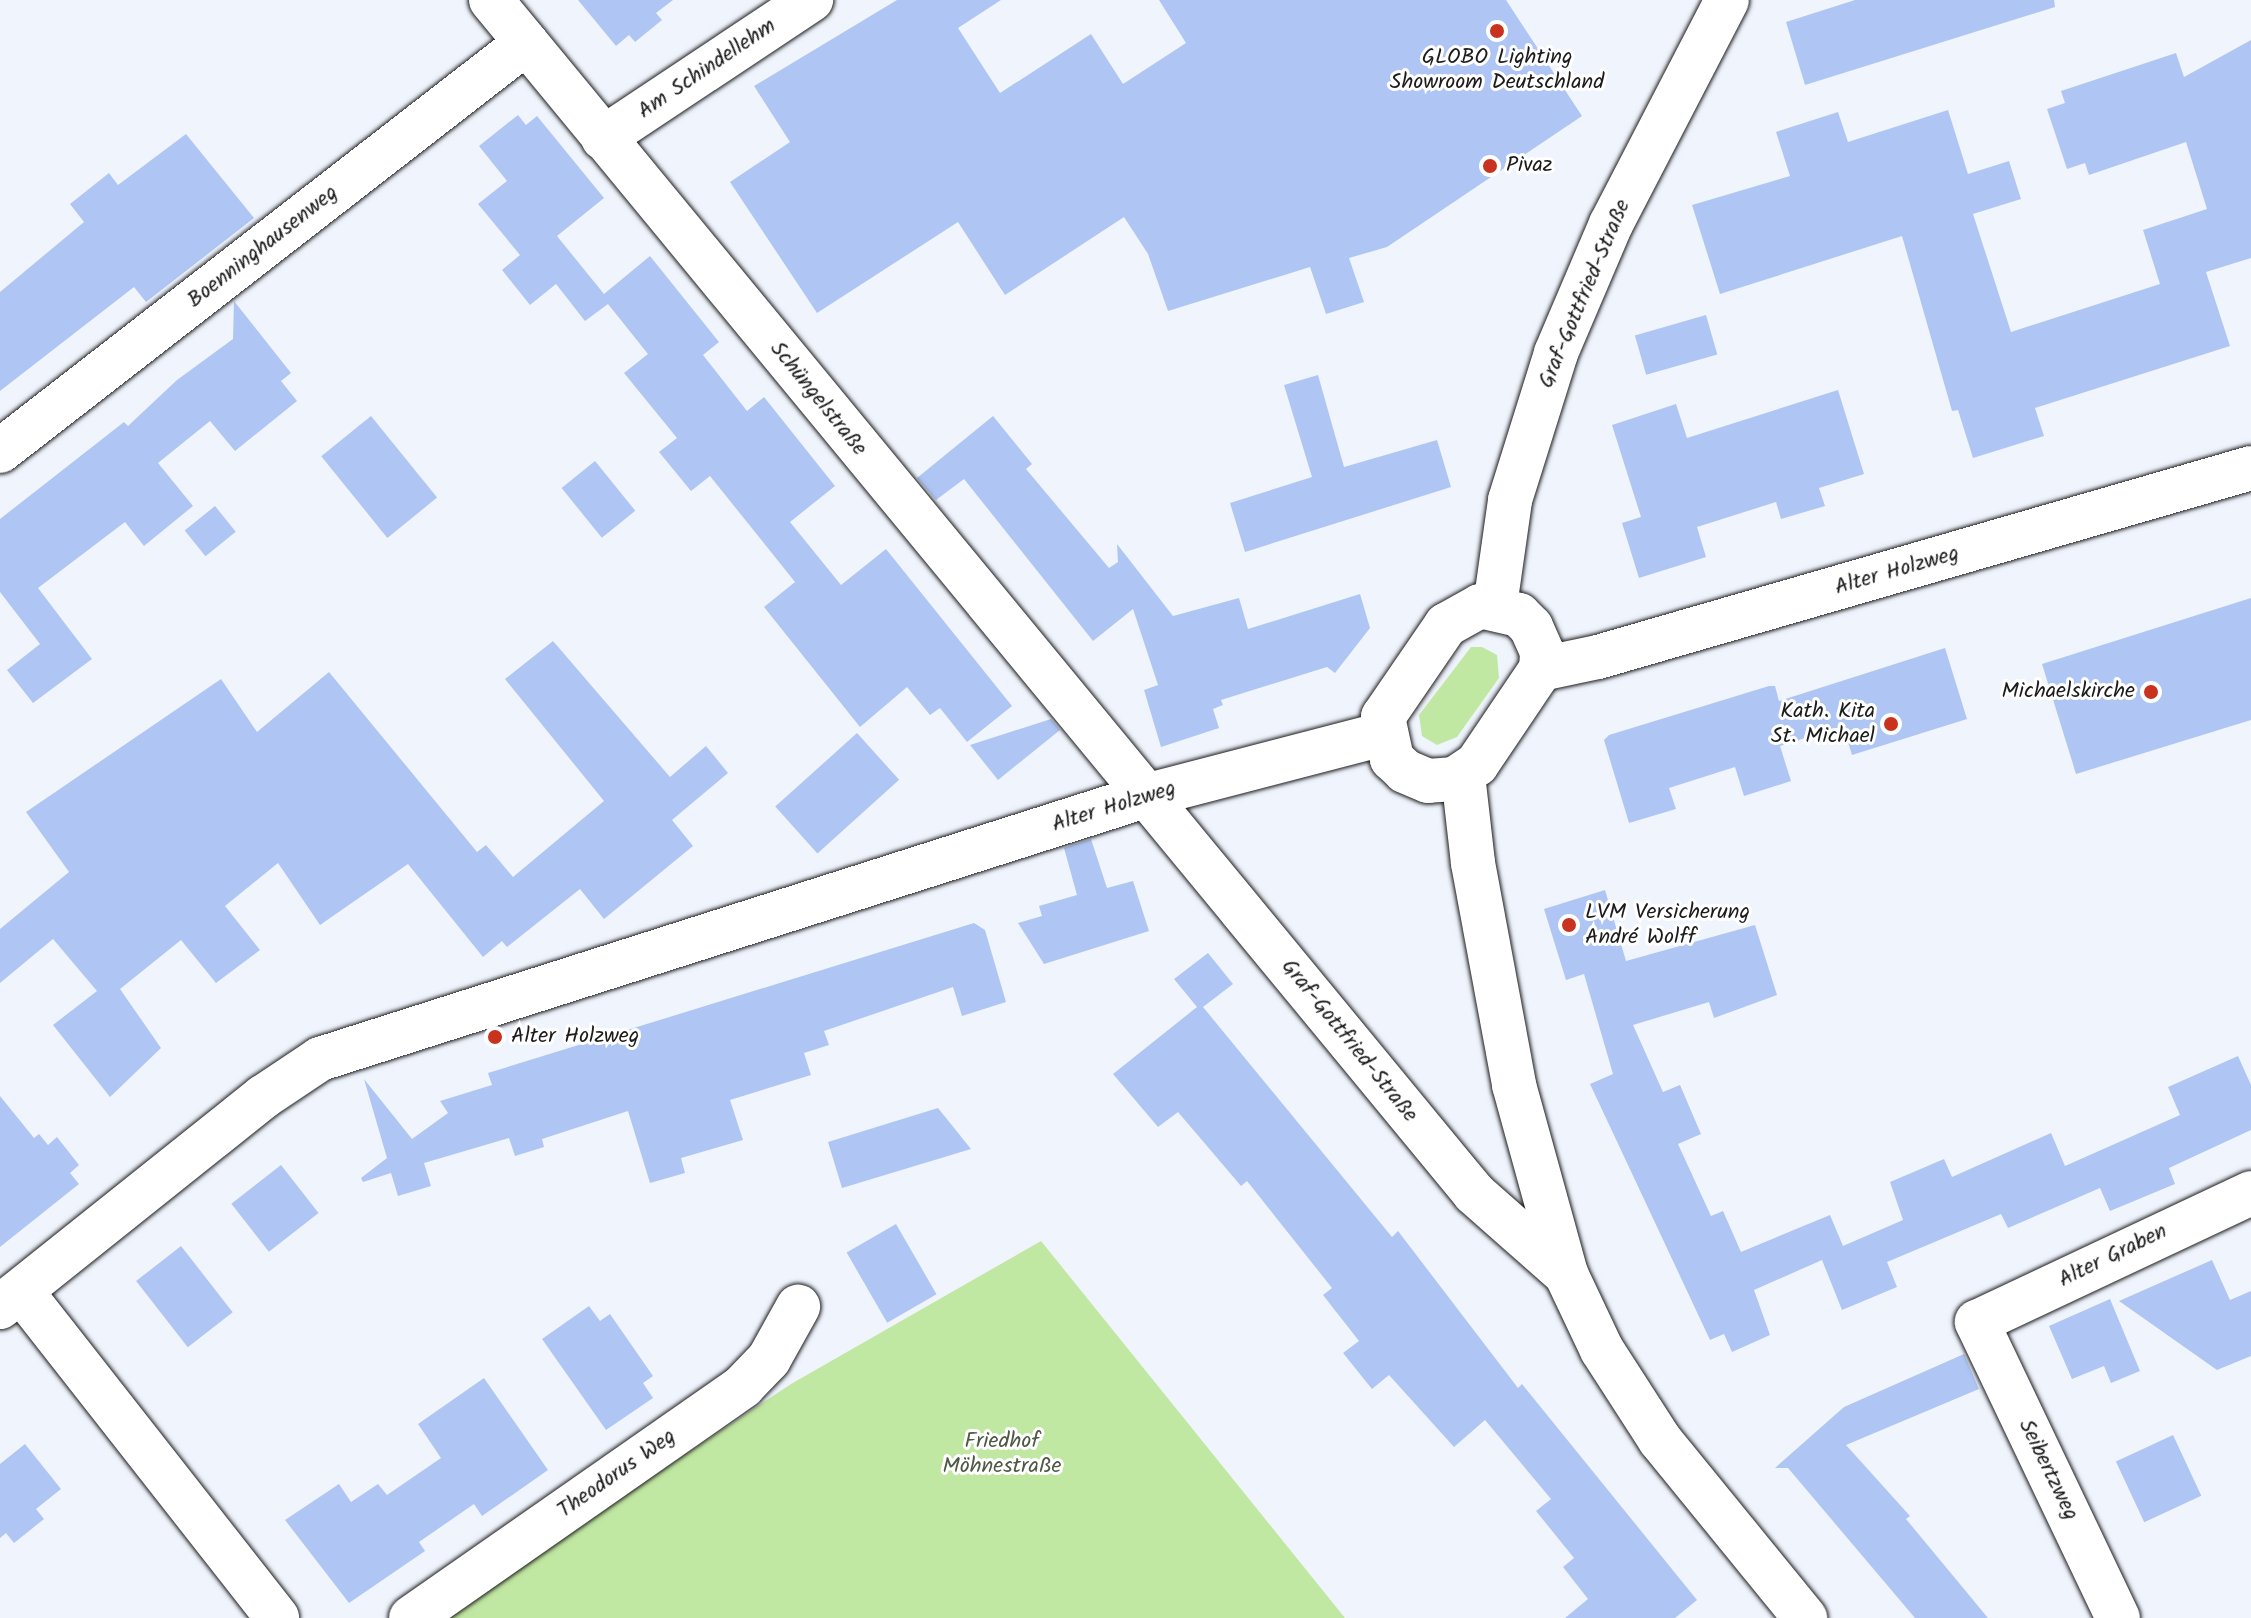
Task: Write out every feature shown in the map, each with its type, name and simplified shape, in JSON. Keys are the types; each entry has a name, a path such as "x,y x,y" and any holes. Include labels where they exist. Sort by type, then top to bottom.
{"street":[{"name":"Schüngelstraße","path":"491,0 1145,796"},
{"name":"Am Schindellehm","path":"603,138 811,0"},
{"name":"Graf-Gottfried-Straße","path":"1495,606 1510,500 1556,353 1611,224 1727,0"},
{"name":"Boenninghausenweg","path":"0,451 526,43"},
{"name":"Alter Holzweg","path":"1541,669 1598,657 2251,468"},
{"path":"1495,606 1519,615 1531,627 1542,652 1541,669 1477,764 1463,775 1428,781 1405,771 1392,759 1383,734 1388,704 1446,625 1468,609 1495,606"},
{"name":"Alter Holzweg","path":"10,1299 263,1097 320,1059 1145,796 1383,734"},
{"name":"Graf-Gottfried-Straße","path":"1463,775 1473,863 1514,1085 1566,1274 1602,1350 1652,1428 1805,1618"},
{"name":"Graf-Gottfried-Straße","path":"1145,796 1474,1193 1566,1274"},
{"name":"Alter Graben","path":"1977,1322 2251,1193"},
{"path":"10,1299 277,1618"},
{"name":"Theodorus Weg","path":"411,1618 743,1386 769,1359 798,1307"},
{"name":"Seibertzweg","path":"1977,1322 2118,1618"}],"green space":[{"path":"1471,647 1482,647 1497,655 1499,678 1457,737 1437,745 1422,736 1419,715"},
{"name":"Friedhof Möhnestraße","path":"1041,1241 1345,1618 440,1618 791,1384"}],"building":[{"path":"578,0 673,0 656,13 662,20 635,42 629,35 616,46"},
{"path":"897,0 1001,0 958,28 1000,93 1091,34 1123,84 1186,43 1159,0 1506,0 1582,116 1387,247 1349,258 1364,302 1326,314 1310,267 1168,311 1148,254 1124,217 1005,295 958,222 817,313 730,182 790,142 754,86"},
{"path":"1855,0 2054,0 2055,7 1805,85 1786,22"},
{"path":"2251,40 2251,258 2206,272 2230,346 2035,408 2044,436 1973,458 1958,410 1952,411 1902,236 1720,294 1692,205 1790,176 1776,132 1838,112 1848,142 1948,110 1968,174 2009,161 2021,199 1973,214 2011,332 2160,284 2143,230 2207,209 2186,142 2089,175 2085,163 2067,169 2047,109 2065,103 2061,91 2176,53 2184,77"},
{"path":"518,115 526,125 537,116 604,198 557,236 604,294 650,256 719,342 703,355 747,411 764,397 835,486 790,522 841,585 886,549 1012,706 967,742 940,708 930,715 907,687 860,727 764,607 795,582 710,476 691,491 659,452 677,438 624,373 648,354 608,304 585,321 556,284 530,305 502,270 520,255 478,204 507,181 479,146"},
{"path":"186,134 254,218 146,302 134,287 0,391 0,292 84,222 70,204 109,173 118,185"},
{"path":"234,301 291,373 281,381 297,401 235,451 210,421 158,463 193,506 144,546 125,522 38,588 92,659 33,703 7,670 40,644 0,592 0,519 124,422 128,426 177,380 233,339"},
{"path":"1706,315 1717,354 1646,375 1635,335"},
{"path":"1318,375 1344,467 1437,440 1451,487 1245,552 1230,503 1312,477 1284,385"},
{"path":"1838,390 1864,474 1819,488 1825,506 1781,519 1776,502 1697,527 1706,557 1639,578 1622,523 1641,517 1612,425 1676,404 1687,438"},
{"path":"371,416 437,498 387,538 321,456"},
{"path":"993,416 1032,464 1026,469 1109,568 1118,562 1117,544 1173,616 1239,598 1248,629 1360,594 1370,628 1335,673 1327,667 1221,700 1223,705 1213,709 1219,728 1161,747 1144,690 1158,685 1133,609 1093,641 964,479 936,500 917,478"},
{"path":"595,461 635,511 602,538 562,488"},
{"path":"215,506 236,532 205,556 185,531"},
{"name":"Michaelskirche","path":"2251,598 2251,720 2076,774 2042,664"},
{"path":"553,641 670,777 706,746 728,773 672,820 693,846 604,919 580,889 507,947 502,941 483,957 408,864 320,925 278,863 225,906 260,950 216,983 181,940 120,989 161,1048 110,1097 53,1025 97,991 53,939 0,983 0,929 69,872 26,812 221,679 257,732 329,672 477,852 486,845 513,877 604,801 505,679"},
{"path":"1945,648 1967,719 1852,755 1843,726 1780,746 1791,781 1744,796 1735,767 1669,788 1676,809 1629,823 1604,740 1609,735 1769,686 1775,686 1779,701"},
{"path":"1051,719 1060,730 998,780 970,745"},
{"path":"857,733 899,780 817,853 775,807"},
{"path":"1091,839 1107,888 1133,881 1149,931 1044,964 1018,923 1042,916 1039,906 1077,895 1064,848"},
{"path":"1605,890 1626,961 1755,925 1777,995 1714,1018 1709,1002 1633,1025 1663,1092 1680,1085 1701,1134 1678,1144 1711,1216 1723,1211 1741,1252 1830,1215 1843,1246 1903,1220 1890,1182 1944,1159 1952,1177 2051,1133 2065,1166 2180,1115 2168,1087 2238,1056 2251,1085 2251,1130 2169,1168 2175,1184 2110,1211 2100,1188 2008,1228 2001,1214 1887,1262 1897,1287 1842,1310 1822,1260 1754,1290 1770,1335 1732,1352 1724,1334 1710,1340 1590,1084 1613,1074 1584,974 1566,980 1544,909"},
{"path":"974,923 985,930 1006,1002 962,1016 953,987 824,1031 829,1045 804,1053 811,1075 730,1100 743,1140 681,1158 685,1173 650,1183 628,1111 542,1139 544,1147 515,1156 509,1138 424,1163 431,1186 398,1196 391,1173 363,1182 361,1178 387,1158 364,1079 412,1139 448,1113 440,1101 492,1085 488,1073"},
{"path":"1208,953 1233,984 1203,1007 1392,1237 1398,1231 1518,1388 1522,1384 1697,1600 1675,1618 1565,1618 1588,1599 1563,1567 1574,1558 1536,1511 1551,1499 1485,1420 1454,1447 1389,1375 1372,1389 1343,1353 1359,1341 1323,1295 1332,1288 1247,1181 1241,1186 1178,1112 1158,1127 1113,1074 1197,1007 1174,979"},
{"path":"0,1096 34,1138 39,1134 48,1145 57,1137 79,1165 70,1173 79,1184 0,1247"},
{"path":"938,1108 971,1149 842,1188 828,1142"},
{"path":"281,1165 319,1213 269,1252 231,1204"},
{"path":"896,1224 937,1294 887,1323 847,1252"},
{"path":"181,1246 233,1312 188,1347 136,1281"},
{"path":"2212,1260 2230,1300 2251,1291 2251,1356 2217,1370 2119,1301"},
{"path":"2110,1299 2140,1371 2111,1383 2104,1366 2072,1379 2049,1326"},
{"path":"589,1306 600,1321 610,1314 653,1376 643,1383 653,1398 606,1430 542,1339"},
{"path":"1964,1354 1979,1389 1846,1445 1910,1516 1906,1519 1988,1618 1915,1618 1788,1468 1775,1468 1844,1407"},
{"path":"484,1378 548,1470 482,1516 474,1504 419,1542 425,1551 349,1603 285,1520 339,1484 351,1502 378,1484 387,1495 441,1458 418,1424"},
{"path":"2173,1435 2201,1496 2144,1522 2116,1462"},
{"path":"25,1444 61,1489 36,1509 44,1519 14,1543 6,1533 0,1538 0,1464"}],"place":[{"name":"GLOBO Lighting Showroom Deutschland","path":"1497,31"},
{"name":"Pivaz","path":"1490,166"},
{"name":"Michaelskirche","path":"2151,692"},
{"name":"Kath. Kita St. Michael","path":"1891,724"},
{"name":"LVM Versicherung André Wolff","path":"1569,925"},
{"name":"Alter Holzweg","path":"495,1037"}]}
